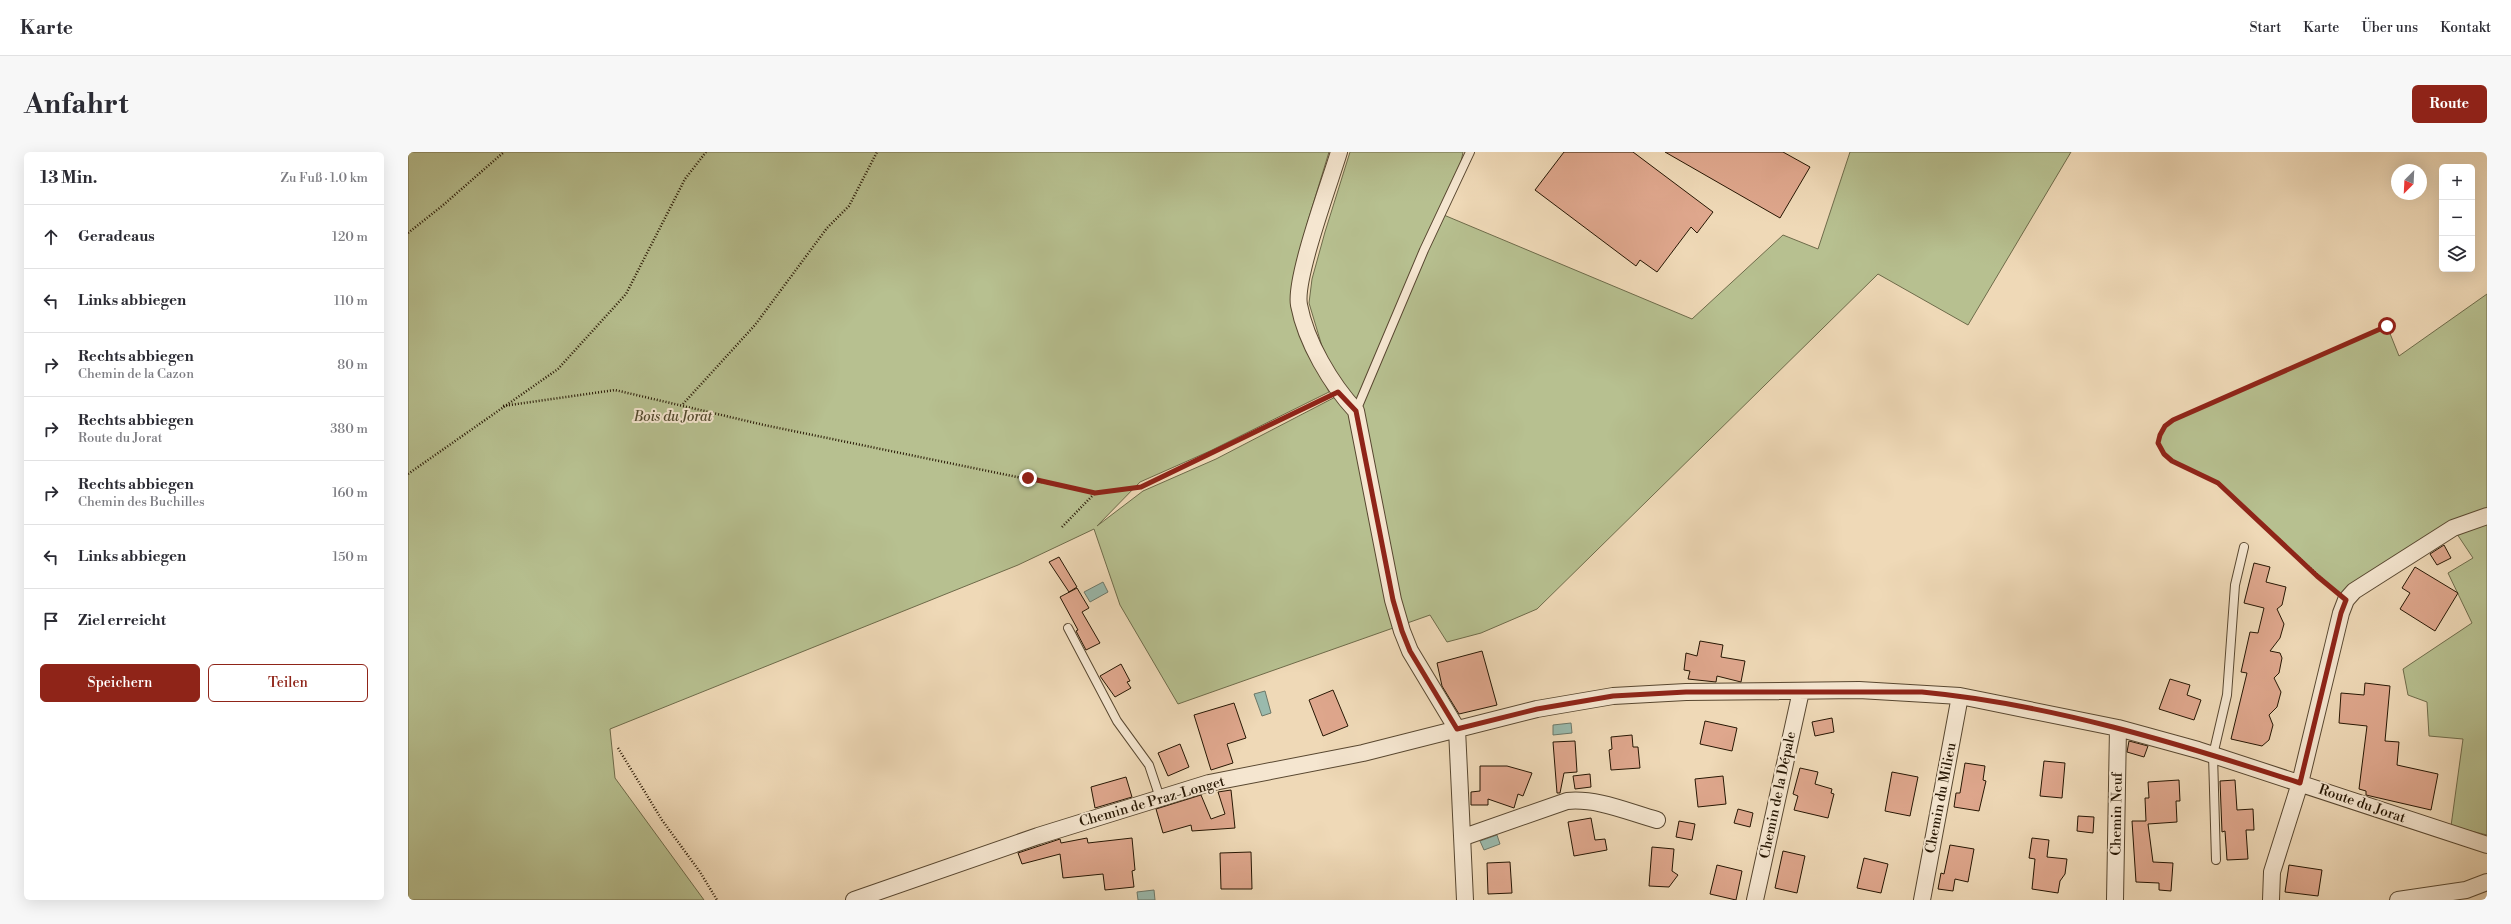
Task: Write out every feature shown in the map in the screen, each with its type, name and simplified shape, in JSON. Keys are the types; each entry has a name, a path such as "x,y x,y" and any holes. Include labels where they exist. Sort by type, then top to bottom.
{"street":[{"path":"1339,152 1302,277 1299,304 1318,357 1338,392 1356,411 1393,600 1402,631 1410,651 1457,729 1464,837 1465,900"},
{"path":"2271,900 2272,872 2300,783 2341,613 2346,600 2354,591 2453,528 2487,516"},
{"name":"Route du Jorat","path":"1457,729 1537,709 1613,696 1686,692 1801,691 1922,692 1960,696 2118,728 2213,755 2487,845"},
{"name":"Chemin de la Dépale","path":"1755,900 1801,691"},
{"name":"Chemin du Milieu","path":"1922,900 1960,696"},
{"name":"Chemin Neuf","path":"2115,900 2118,728"},
{"name":"Chemin de Praz-Longet","path":"854,900 1038,836 1209,783 1363,753 1457,729"},
{"path":"1464,837 1566,801 1591,801 1657,820"},
{"path":"2398,900 2466,890 2487,882"}],"lane":[{"path":"1356,411 1424,250 1470,152"},
{"path":"2216,860 2213,755 2227,695 2236,585 2244,547"},
{"path":"1068,628 1117,721 1148,765 1160,798"}],"path":[{"path":"408,233 442,206 504,152"},
{"path":"408,474 503,406 558,369 626,294 685,179 706,152"},
{"path":"683,404 754,324 827,228 848,206 877,152"},
{"path":"2346,600 2317,576 2218,483 2172,461 2159,449 2158,443 2165,426 2173,420 2387,326"},
{"path":"503,406 615,390 683,404 764,425 937,459 1095,493 1141,487 1338,392"},
{"path":"1062,528 1095,493"},
{"path":"618,748 662,820 700,872 717,900"}],"green space":[{"name":"Bois du Jorat","path":"408,152 1329,152 1307,224 1292,307 1313,360 1329,392 1210,451 1140,482 1097,526 1143,491 1216,459 1343,393 1324,353 1309,303 1312,279 1350,152 1463,152 1461,162 1439,213 1692,319 1783,235 1818,249 1850,152 2071,152 1968,325 1878,274 1537,609 1481,633 1447,642 1430,615 1178,704 1120,605 1094,529 1018,565 610,729 615,778 704,900 408,900"},
{"path":"2487,294 2487,835 2451,826 2463,739 2429,736 2427,702 2408,695 2403,669 2472,623 2448,573 2473,558 2453,528 2346,600 2317,576 2218,483 2172,461 2164,454 2158,443 2165,426 2173,420 2387,326 2399,356"}],"shaded area":[{"path":"1103,582 1108,592 1090,602 1084,592"},
{"path":"1265,691 1271,713 1262,716 1254,694"},
{"path":"1571,723 1572,733 1553,735 1553,725"},
{"path":"1497,835 1500,844 1484,850 1480,841"},
{"path":"1154,890 1155,900 1138,900 1137,892"}],"building":[{"path":"1564,152 1633,152 1713,212 1697,233 1691,227 1657,272 1640,260 1636,266 1535,190"},
{"path":"1665,152 1783,152 1810,167 1780,218"},
{"path":"2444,545 2451,558 2437,565 2430,554"},
{"path":"1059,557 1077,587 1069,592 1049,562"},
{"path":"2254,563 2270,567 2266,582 2286,587 2282,605 2277,609 2284,624 2280,638 2270,651 2280,653 2282,658 2279,673 2274,678 2281,692 2277,707 2269,715 2273,725 2269,740 2262,746 2231,739 2247,673 2241,672 2250,632 2258,633 2264,608 2244,603"},
{"path":"2415,567 2458,593 2435,631 2400,609 2410,593 2402,588"},
{"path":"1077,588 1089,608 1082,612 1100,643 1086,650 1076,631 1078,630 1060,597"},
{"path":"1700,641 1723,645 1721,657 1745,661 1741,682 1717,676 1716,682 1688,679 1690,671 1684,670 1686,653 1697,656"},
{"path":"1482,651 1497,705 1459,714 1442,686 1437,663"},
{"path":"1121,664 1130,681 1127,682 1131,688 1115,697 1100,676"},
{"path":"2170,679 2190,685 2187,695 2201,700 2194,720 2159,709"},
{"path":"2365,683 2390,686 2385,741 2399,742 2397,765 2438,774 2431,810 2366,795 2366,791 2359,789 2367,726 2339,723 2341,693 2364,695"},
{"path":"1333,690 1348,726 1323,736 1309,700"},
{"path":"1234,703 1246,738 1227,744 1233,763 1211,770 1194,715"},
{"path":"1832,718 1834,732 1815,736 1812,722"},
{"path":"1705,721 1737,728 1732,751 1700,744"},
{"path":"1632,735 1633,747 1638,747 1640,768 1611,770 1609,750 1612,749 1611,737"},
{"path":"1575,741 1577,772 1564,773 1560,793 1557,793 1553,742"},
{"path":"2129,741 2148,746 2144,757 2127,752"},
{"path":"1180,744 1189,767 1168,776 1158,753"},
{"path":"2044,761 2065,763 2062,798 2040,796"},
{"path":"1965,763 1985,766 1983,780 1986,781 1979,811 1954,807 1956,793 1960,793"},
{"path":"1480,766 1507,766 1532,773 1523,796 1518,794 1514,808 1488,799 1488,805 1471,805 1471,792 1480,791"},
{"path":"1800,768 1818,772 1815,784 1832,789 1831,793 1834,794 1828,818 1794,810 1798,796 1793,794"},
{"path":"1892,772 1918,777 1910,816 1885,811"},
{"path":"1590,774 1591,787 1575,789 1573,776"},
{"path":"1723,776 1726,804 1698,807 1695,779"},
{"path":"1126,777 1132,797 1095,808 1091,787"},
{"path":"2179,780 2180,801 2176,801 2177,822 2148,824 2153,862 2173,863 2171,891 2159,890 2159,883 2136,882 2132,821 2146,821 2145,798 2149,798 2148,782"},
{"path":"2235,780 2237,810 2253,809 2254,830 2246,830 2248,859 2227,860 2225,831 2222,832 2220,781"},
{"path":"1231,790 1235,828 1192,831 1191,825 1163,833 1156,809 1201,795 1211,819 1225,814 1218,792"},
{"path":"1738,809 1753,813 1750,827 1734,823"},
{"path":"2078,816 2094,817 2093,833 2077,831"},
{"path":"1591,818 1595,840 1605,839 1607,850 1574,856 1568,822"},
{"path":"1679,821 1695,824 1692,840 1676,837"},
{"path":"1087,838 1088,843 1132,838 1135,870 1132,871 1134,887 1105,890 1103,874 1063,878 1060,854 1022,864 1018,853 1060,839 1061,843"},
{"path":"2032,838 2049,840 2047,857 2067,859 2065,874 2060,881 2058,893 2032,889 2035,859 2029,858"},
{"path":"1950,845 1974,849 1968,882 1955,879 1953,891 1938,889 1941,873 1944,874"},
{"path":"1652,847 1674,849 1672,871 1678,875 1669,887 1649,886"},
{"path":"1783,851 1805,856 1797,893 1775,888"},
{"path":"1251,852 1252,889 1221,889 1220,853"},
{"path":"1864,858 1888,864 1881,893 1857,888"},
{"path":"1510,862 1512,893 1488,894 1487,863"},
{"path":"1717,865 1742,871 1736,900 1710,894"},
{"path":"2289,865 2322,870 2318,896 2285,892"}],"route":[{"path":"1028,478 1095,493 1141,487 1212,455 1338,392 1356,411 1393,600 1402,631 1410,651 1424,676 1457,729 1537,709 1613,696 1686,692 1859,690 1922,692 1960,696 2118,728 2198,750 2300,783 2341,613 2346,600 2317,576 2218,483 2172,461 2159,449 2158,443 2165,426 2173,420 2387,326"}]}
